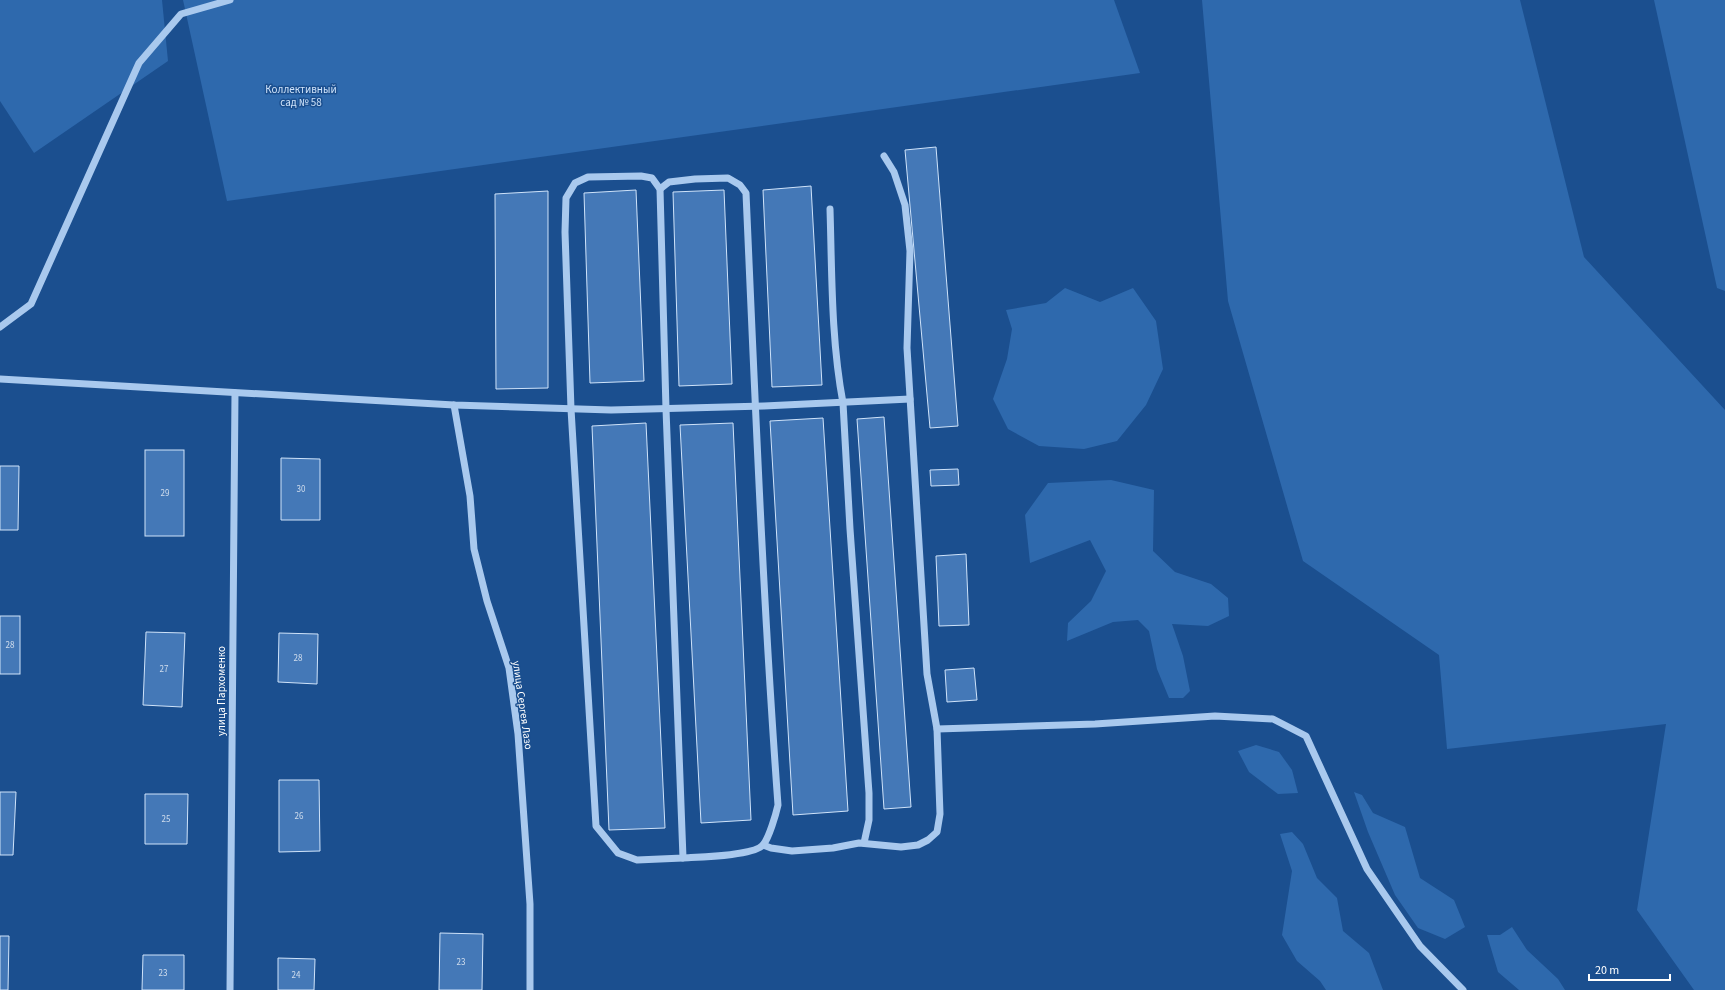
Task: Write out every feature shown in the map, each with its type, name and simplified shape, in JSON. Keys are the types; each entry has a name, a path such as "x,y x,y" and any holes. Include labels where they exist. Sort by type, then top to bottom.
{"street":[{"path":"0,327 31,304 139,63 181,14 230,0"},
{"path":"763,845 771,848 792,851 832,848 864,843 900,848 918,845 928,840 937,832 940,814 938,729 927,674 907,348 910,251 905,205 894,172 884,156"},
{"path":"660,190 669,182 695,178 728,178 740,185 746,193 769,688 778,804 775,818 763,845 757,849 731,854 683,858 637,860 618,853 596,826 571,409 565,232 566,198 574,183 588,177 641,176 652,178 660,190 666,409 683,858"},
{"path":"830,209 835,333 843,403 850,529 869,793 869,820 864,843"},
{"path":"0,379 454,405 611,410 843,403 910,399"},
{"name":"улица Пархоменко","path":"230,990 235,393"},
{"name":"улица Сергея Лазо","path":"454,405 470,496 474,549 487,601 509,668 512,690 518,741 530,904 530,990"},
{"path":"938,729 1095,724 1215,716 1273,719 1306,736 1367,869 1420,946 1463,990"}],"green space":[{"path":"0,0 162,0 168,61 34,153 0,101"},
{"name":"Коллективный сад № 58","path":"183,0 1114,0 1140,73 227,201"},
{"path":"1202,0 1520,0 1584,257 1725,410 1725,990 1694,990 1637,910 1666,724 1447,749 1439,655 1303,561 1228,301"},
{"path":"1654,0 1725,0 1725,291 1717,288"},
{"path":"1065,288 1100,302 1133,288 1156,321 1163,369 1146,405 1117,441 1084,449 1039,446 1008,429 993,399 1007,359 1012,329 1006,310 1046,303"},
{"path":"1111,480 1154,490 1153,551 1175,572 1211,584 1228,598 1229,616 1208,626 1172,624 1183,656 1190,691 1183,698 1169,698 1157,669 1149,631 1138,620 1113,622 1067,641 1068,623 1091,601 1106,571 1090,540 1030,563 1025,515 1048,483"},
{"path":"1256,745 1279,752 1292,770 1298,793 1278,794 1249,772 1238,751"},
{"path":"1354,792 1362,795 1373,813 1405,827 1420,878 1454,900 1465,927 1445,939 1418,928 1395,895 1368,832"},
{"path":"1292,832 1303,844 1317,878 1337,898 1343,931 1369,953 1383,990 1326,990 1320,981 1297,961 1282,935 1292,871 1280,834"},
{"path":"1512,927 1527,950 1558,979 1565,990 1519,990 1498,972 1487,935 1500,935"}],"building":[{"path":"936,147 958,426 930,428 905,150"},
{"path":"811,186 822,385 772,387 763,190"},
{"path":"636,190 644,381 590,383 584,193"},
{"path":"724,190 732,384 679,386 673,192"},
{"path":"548,191 548,388 496,389 495,194"},
{"path":"884,417 911,807 884,809 857,419"},
{"path":"823,418 848,811 793,815 770,421"},
{"path":"646,423 665,828 609,830 592,426"},
{"path":"733,423 751,820 701,823 680,425"},
{"path":"145,450 184,450 184,536 145,536"},
{"path":"281,458 320,459 320,520 281,520"},
{"path":"0,466 19,466 18,530 0,530"},
{"path":"958,469 959,485 931,486 930,470"},
{"path":"966,554 969,625 939,626 936,556"},
{"path":"0,616 20,616 20,674 0,674"},
{"path":"146,632 185,633 182,707 143,705"},
{"path":"279,633 318,634 317,684 278,682"},
{"path":"974,668 977,700 947,702 945,670"},
{"path":"279,780 319,780 320,851 279,852"},
{"path":"0,792 16,792 13,855 0,855"},
{"path":"145,794 188,794 187,844 145,844"},
{"path":"440,933 483,934 482,990 439,990"},
{"path":"0,936 9,936 8,990 0,990"},
{"path":"143,955 184,955 184,990 142,990"},
{"path":"278,958 315,959 314,990 278,990"}]}
